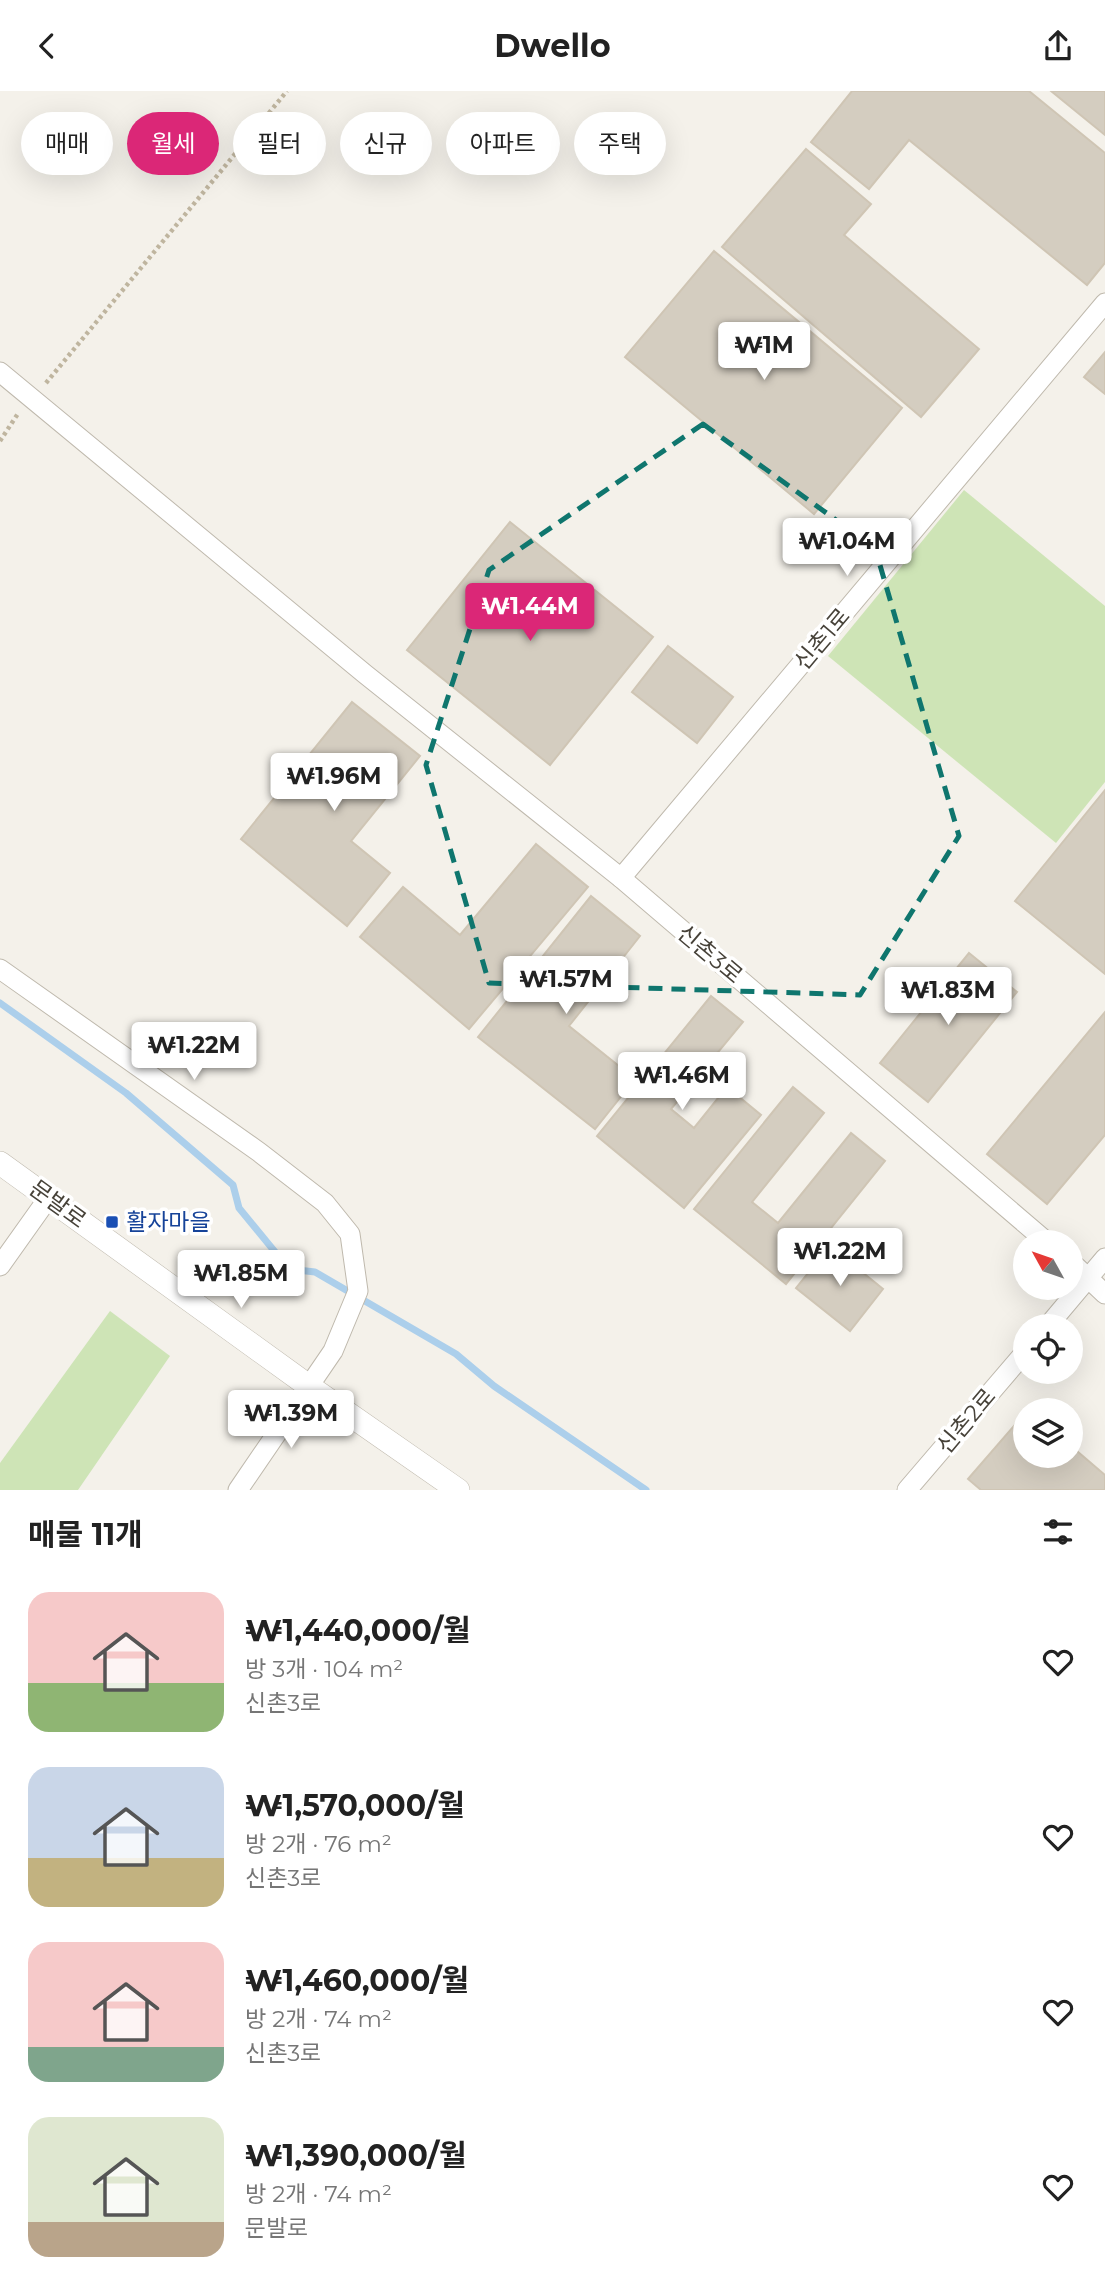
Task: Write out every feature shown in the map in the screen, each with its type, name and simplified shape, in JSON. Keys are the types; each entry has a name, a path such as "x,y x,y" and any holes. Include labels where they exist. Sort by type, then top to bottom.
{"street":[{"name":"신촌1로","path":"621,878 1105,303"},
{"name":"신촌3로","path":"0,372 365,674 621,878 1033,1230"},
{"path":"0,969 270,1161 325,1203 350,1234 358,1291 333,1351 238,1490"},
{"name":"문발로","path":"0,1163 310,1387 458,1490"},
{"path":"0,1266 49,1197"},
{"path":"1058,1314 1105,1258"},
{"path":"1083,1272 1105,1294"},
{"name":"신촌2로","path":"907,1490 1013,1366"}],"path":[{"path":"0,441 19,412 33,399 287,91"}],"highlighted area":[{"path":"703,424 875,548 959,836 860,995 489,983 426,765 489,570"}],"green space":[{"path":"964,490 1105,606 1105,782 1056,843 828,656"},
{"path":"110,1311 170,1356 78,1490 0,1490 0,1463"}],"building":[{"path":"852,91 1029,91 1105,153 1105,263 1087,285 909,140 869,189 811,142"},
{"path":"1051,91 1105,91 1105,135"},
{"path":"806,149 871,204 844,235 979,349 921,417 722,247"},
{"path":"714,251 902,408 814,514 625,357"},
{"path":"1105,352 1105,394 1084,377"},
{"path":"510,522 653,637 550,765 407,650"},
{"path":"668,646 733,697 697,743 632,692"},
{"path":"352,702 420,756 351,841 390,873 347,926 241,839"},
{"path":"1105,790 1105,974 1015,901"},
{"path":"536,844 588,887 469,1029 360,937 403,887 460,935"},
{"path":"591,896 640,936 569,1026 635,1079 595,1129 478,1037"},
{"path":"969,953 1017,992 928,1102 880,1063"},
{"path":"711,996 743,1022 671,1109 694,1128 727,1087 761,1115 684,1208 597,1136"},
{"path":"1105,1012 1105,1135 1047,1204 987,1154"},
{"path":"793,1087 824,1113 752,1202 778,1223 851,1133 885,1161 786,1284 694,1209"},
{"path":"830,1246 883,1289 850,1331 796,1288"},
{"path":"1013,1427 1013,1468 1083,1468 1083,1456 1105,1475 1105,1490 981,1490 968,1479"}],"waterway":[{"path":"0,1003 126,1093 233,1185 239,1208 289,1269 315,1272 456,1354 494,1386 646,1490"}],"place":[{"name":"활자마을","path":"112,1222"}]}
